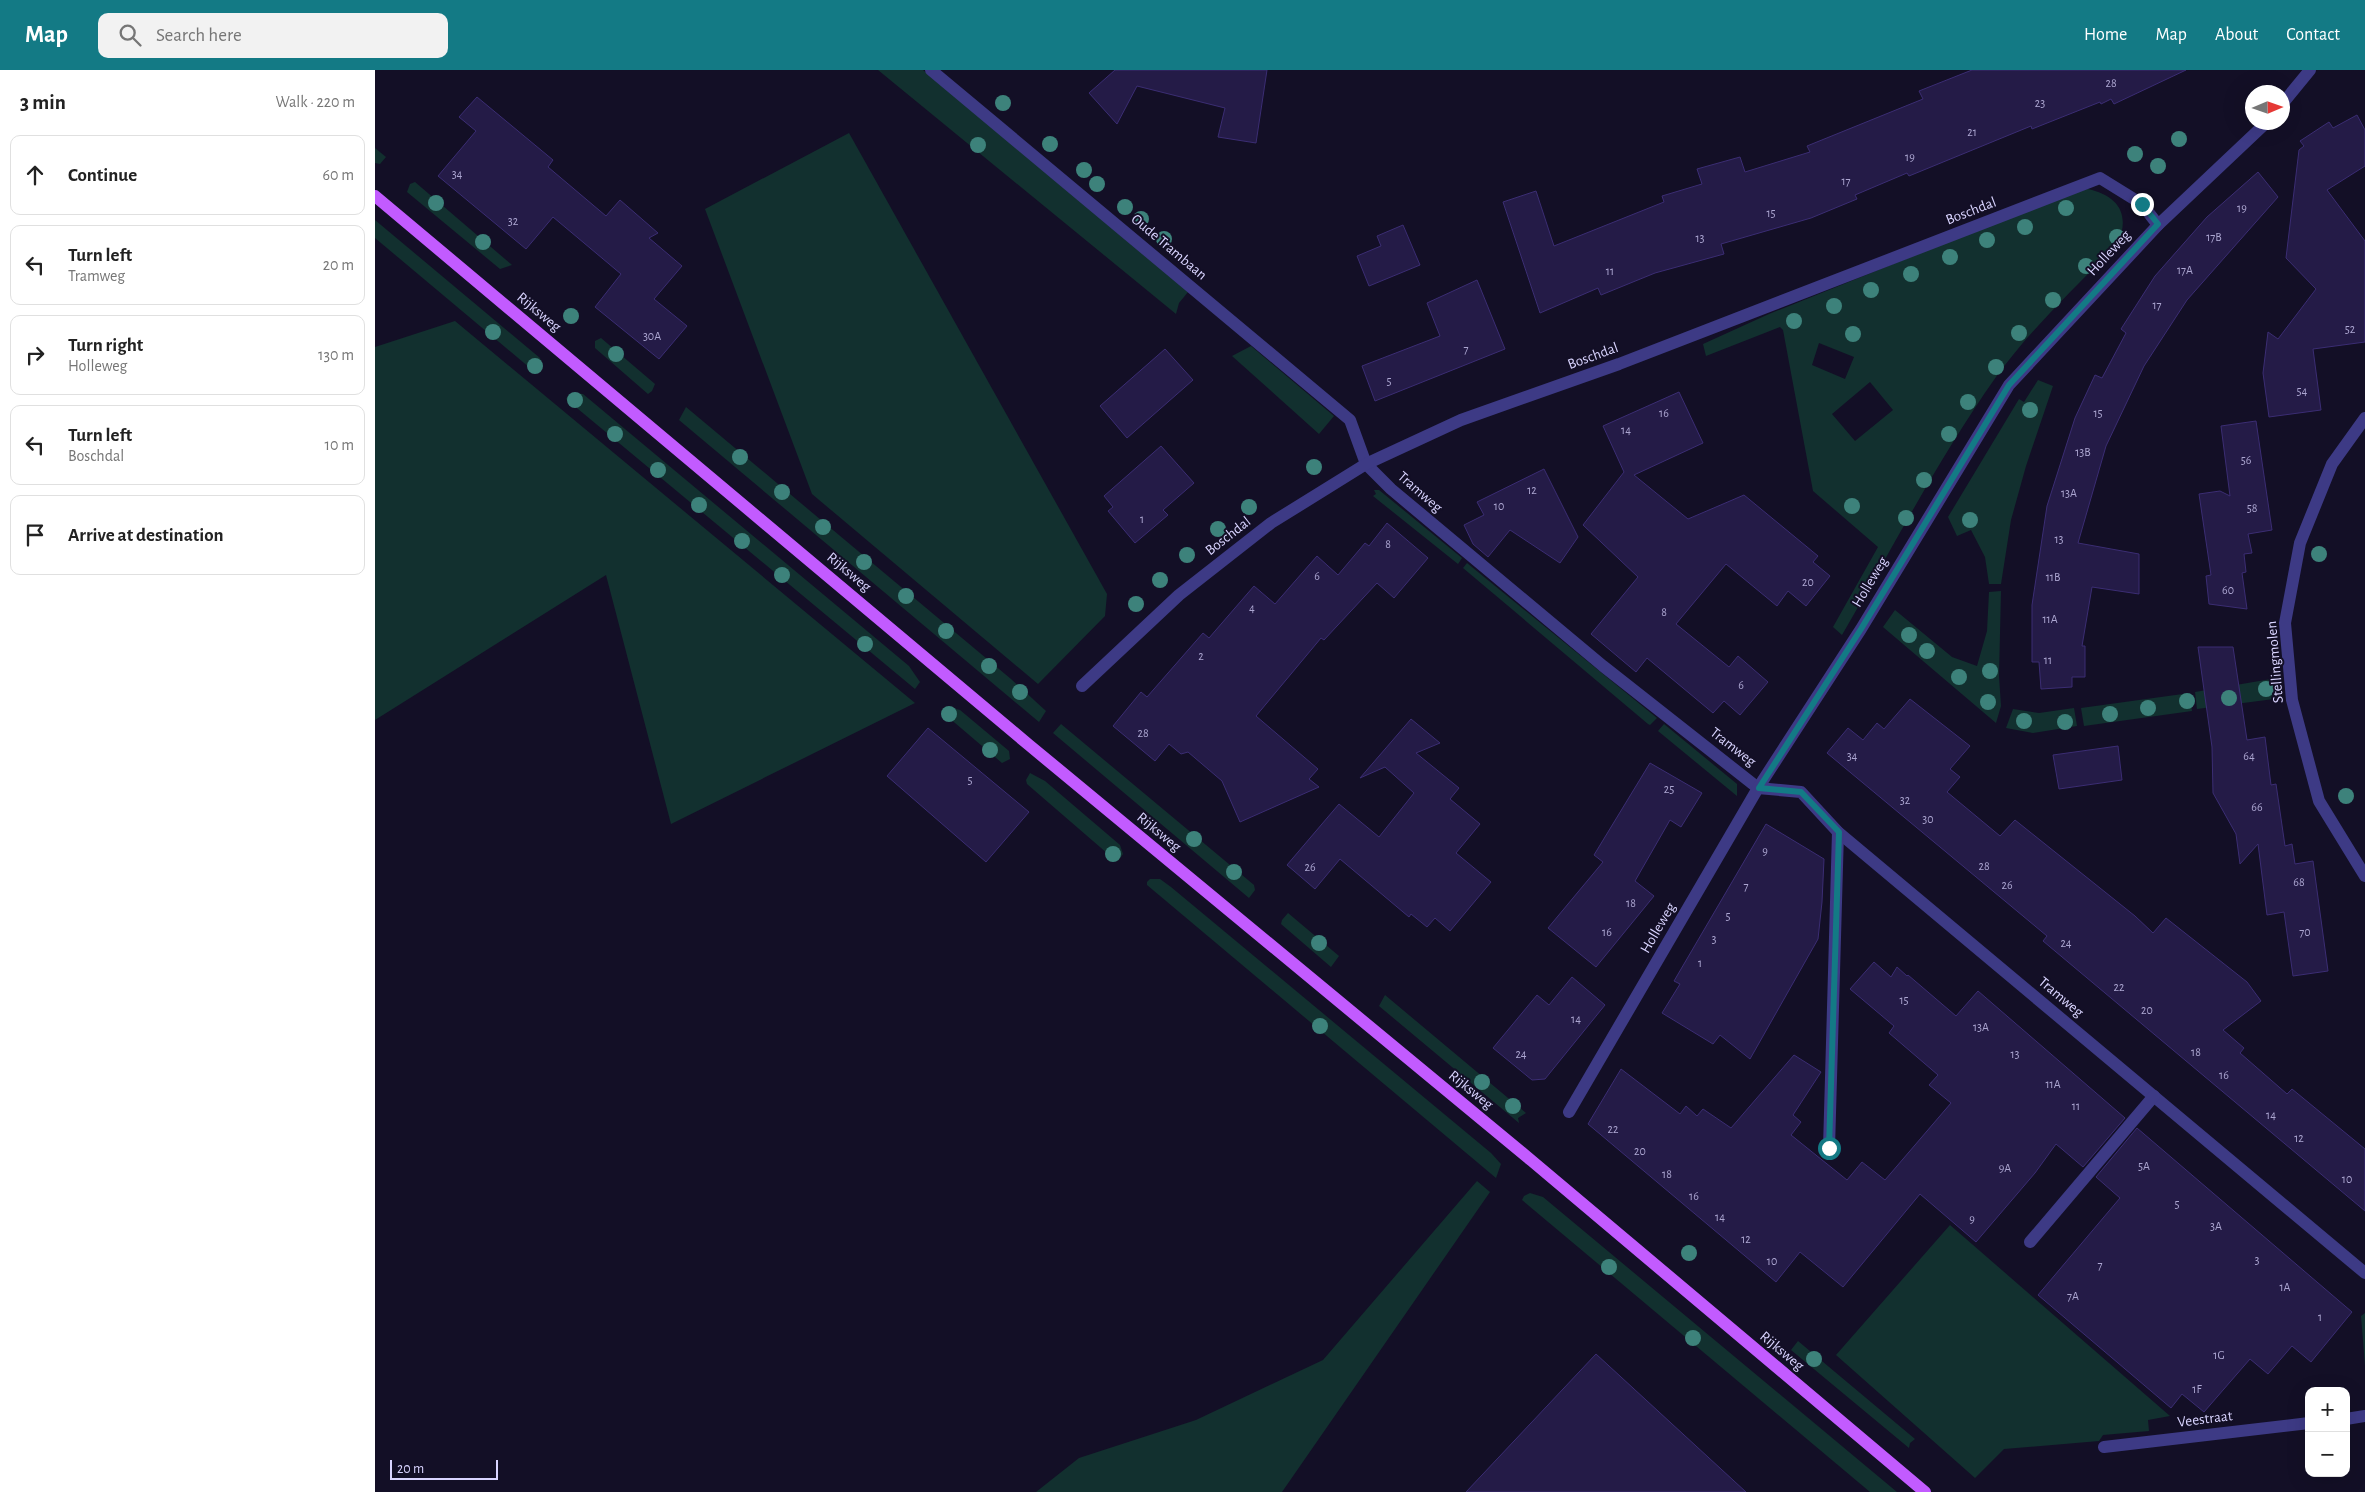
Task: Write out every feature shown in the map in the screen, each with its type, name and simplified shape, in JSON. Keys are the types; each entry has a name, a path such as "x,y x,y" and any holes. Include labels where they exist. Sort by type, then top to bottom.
{"main road":[{"name":"Rijksweg","path":"375,196 1021,739 1532,1161 1925,1492"}],"street":[{"name":"Oude Trambaan","path":"931,70 1350,420 1366,464"},
{"path":"2290,94 2310,70"},
{"name":"Holleweg","path":"1569,1112 1759,788 1861,629 2009,385 2158,224 2258,130"},
{"name":"Boschdal","path":"1082,686 1179,595 1271,523 1366,464 1461,420 1619,364 2099,178 2142,204 2158,224"},
{"name":"Stellingmolen","path":"2365,418 2332,464 2300,543 2285,623 2292,700 2319,801 2365,876"},
{"name":"Tramweg","path":"1366,464 1391,489 1603,666 1759,788 1801,792 1839,832 2365,1273"},
{"path":"1829,1148 1839,832"},
{"path":"2030,1242 2154,1096"},
{"path":"2350,1418 2365,1416"},
{"name":"Veestraat","path":"2104,1447 2305,1423"}],"green space":[{"path":"878,70 923,70 1188,292 1179,303 1176,314"},
{"path":"849,133 1107,594 1105,616 1038,684 812,494 705,209"},
{"path":"375,148 386,157 380,164 375,163"},
{"path":"415,182 512,265 500,269 407,192 410,184"},
{"path":"2088,189 2099,192 2108,196 2119,208 2123,225 2117,245 2039,325 1996,377 1935,472 1842,635 1833,627 1878,547 1813,491 1783,330 1780,327 1706,356 1703,344 1769,314 2077,190","holes":["1819,343 1854,357 1845,379 1812,365","1870,382 1893,410 1855,441 1832,414"]},
{"path":"375,220 540,358 542,365 536,373 375,238"},
{"path":"455,321 915,703 671,824 606,575 375,720 375,347"},
{"path":"601,338 655,384 652,391 648,394 595,348 595,341"},
{"path":"1251,346 1334,416 1319,434 1232,356"},
{"path":"2038,380 2053,386 2026,466 2011,520 2001,584 1989,584 1985,557 1971,530 1957,536 1948,517 2019,399 2024,402"},
{"path":"583,394 909,666 920,682 915,689 566,399 569,395"},
{"path":"686,407 1011,679 1046,711 1039,722 679,420"},
{"path":"1374,490 1379,490 1462,558 1458,564 1373,496 1376,494"},
{"path":"1467,563 1657,718 1650,725 1648,724 1463,568"},
{"path":"2001,591 1999,676 2001,706 1996,723 1883,627 1895,610 1952,657 1977,666 1987,631 1989,592"},
{"path":"2271,679 2274,699 2197,709 2195,692"},
{"path":"2190,693 2192,711 2084,726 2081,708"},
{"path":"949,707 960,710 1009,751 1010,759 1002,763 941,711"},
{"path":"2074,708 2077,726 2033,733 2006,728 2013,709 2039,713"},
{"path":"1061,724 1254,885 1255,890 1249,898 1053,733"},
{"path":"1664,724 1737,784 1737,796 1658,731"},
{"path":"1030,773 1045,781 1120,845 1123,854 1118,861 1027,784 1026,780"},
{"path":"1150,879 1160,879 1171,887 1491,1153 1501,1164 1496,1178 1147,885"},
{"path":"1288,913 1339,956 1331,967 1281,924"},
{"path":"1385,995 1526,1113 1518,1118 1519,1123 1379,1006"},
{"path":"1477,1181 1490,1192 1282,1492 1036,1492 1079,1458 1196,1420 1323,1360"},
{"path":"1530,1193 1543,1197 1897,1492 1870,1492 1522,1200 1524,1196"},
{"path":"1950,1225 2170,1416 2148,1420 2149,1431 2103,1435 2099,1441 2004,1449 1975,1478 1836,1355"},
{"path":"2365,1313 2365,1366 2361,1316"},
{"path":"1798,1341 1915,1439 1910,1443 1909,1448 1791,1350"}],"building":[{"path":"1115,70 1267,70 1256,143 1218,137 1225,108 1137,86 1117,124 1089,93"},
{"path":"1972,70 2186,70 2114,104 2111,99 2101,104 2100,102 2032,129 2031,126 1909,176 1907,173 1855,195 1857,199 1811,218 1721,244 1724,254 1655,273 1601,295 1598,288 1540,313 1503,202 1536,191 1554,246 1664,202 1662,196 1702,184 1697,169 1740,157 1745,172 1810,152 1807,146 1923,99 1919,91"},
{"path":"477,97 553,160 548,167 606,216 620,200 658,233 649,238 682,266 654,299 687,326 659,359 595,307 621,274 553,217 526,249 438,176 476,131 459,117"},
{"path":"2357,115 2365,130 2365,166 2327,190 2365,241 2365,342 2313,349 2321,410 2269,417 2263,373 2268,332 2278,339 2316,289 2286,258 2299,150 2304,146 2300,141 2329,122 2333,128"},
{"path":"2258,172 2278,197 2187,300 2144,366 2106,446 2078,543 2139,554 2139,594 2092,587 2082,646 2085,646 2085,677 2072,677 2072,687 2041,689 2039,662 2032,662 2032,605 2047,506 2075,418 2095,375 2102,378 2126,333 2121,329 2155,276 2207,217"},
{"path":"1403,225 1420,265 1369,286 1357,256 1381,246 1377,236"},
{"path":"1477,280 1505,349 1375,401 1362,366 1440,336 1427,303"},
{"path":"1165,349 1193,380 1127,438 1100,406"},
{"path":"1679,392 1703,443 1634,475 1688,519 1744,495 1818,556 1813,562 1830,576 1806,606 1788,591 1777,606 1726,564 1676,624 1729,667 1738,656 1768,682 1740,715 1724,701 1713,713 1647,658 1636,672 1591,634 1638,577 1583,525 1624,472 1603,426"},
{"path":"2256,421 2272,530 2248,534 2252,553 2244,554 2246,572 2242,573 2247,609 2209,604 2206,576 2211,575 2199,494 2220,491 2230,496 2221,426"},
{"path":"1161,446 1194,483 1163,510 1168,515 1135,543 1108,511 1113,507 1104,496"},
{"path":"1544,469 1578,537 1560,563 1510,530 1488,557 1473,544 1464,525 1484,515 1477,502"},
{"path":"1387,523 1428,558 1394,598 1377,583 1324,640 1321,638 1256,716 1318,769 1309,779 1319,787 1240,822 1222,781 1188,752 1181,754 1169,744 1155,761 1113,726 1141,692 1147,697 1203,633 1209,638 1254,586 1275,604 1317,556 1338,575 1365,543 1369,546"},
{"path":"2198,647 2233,647 2247,740 2265,737 2271,785 2276,784 2285,846 2292,844 2295,864 2313,861 2328,971 2293,976 2284,912 2267,915 2258,844 2240,864 2236,834 2213,793 2212,747"},
{"path":"1910,699 1970,746 1950,769 1960,777 1947,792 2000,836 2015,820 2135,916 2153,933 2166,918 2247,982 2261,1001 2223,1030 2244,1048 2240,1053 2287,1094 2292,1089 2365,1149 2365,1211 2043,941 2047,936 1827,753 1848,728 1863,740 1877,723 1884,729"},
{"path":"1411,719 1440,743 1416,753 1459,788 1450,799 1480,824 1456,853 1491,882 1450,931 1435,918 1427,927 1411,914 1409,917 1340,859 1315,889 1287,865 1339,804 1379,837 1414,793 1385,767 1360,778"},
{"path":"928,728 1029,812 986,862 887,776"},
{"path":"2118,746 2122,780 2059,789 2053,755"},
{"path":"1650,763 1702,793 1681,827 1670,820 1635,881 1654,896 1596,967 1548,928 1603,862 1594,855"},
{"path":"1766,824 1824,859 1822,902 1818,939 1750,1059 1720,1035 1713,1044 1662,1013 1680,984 1674,981"},
{"path":"1874,962 1891,977 1897,967 1956,1016 1978,991 2125,1118 2083,1167 2056,1144 2035,1173 1976,1242 1920,1194 1843,1287 1800,1252 1776,1282 1588,1124 1621,1069 1680,1114 1686,1106 1697,1116 1703,1109 1731,1128 1794,1055 1821,1072 1793,1115 1801,1122 1791,1135 1847,1180 1862,1162 1885,1180 1951,1103 1929,1085 1938,1075 1889,1033 1894,1026 1850,989"},
{"path":"1572,977 1605,1005 1545,1079 1532,1080 1493,1048 1537,995 1549,1005"},
{"path":"2137,1128 2352,1312 2311,1362 2292,1346 2268,1374 2250,1359 2204,1412 2182,1394 2171,1408 2038,1295 2120,1198 2096,1177"},
{"path":"1596,1354 1746,1492 1466,1492"}],"route":[{"path":"1829,1148 1839,832 1801,792 1759,788 1861,629 2009,385 2158,224 2142,204"}]}
